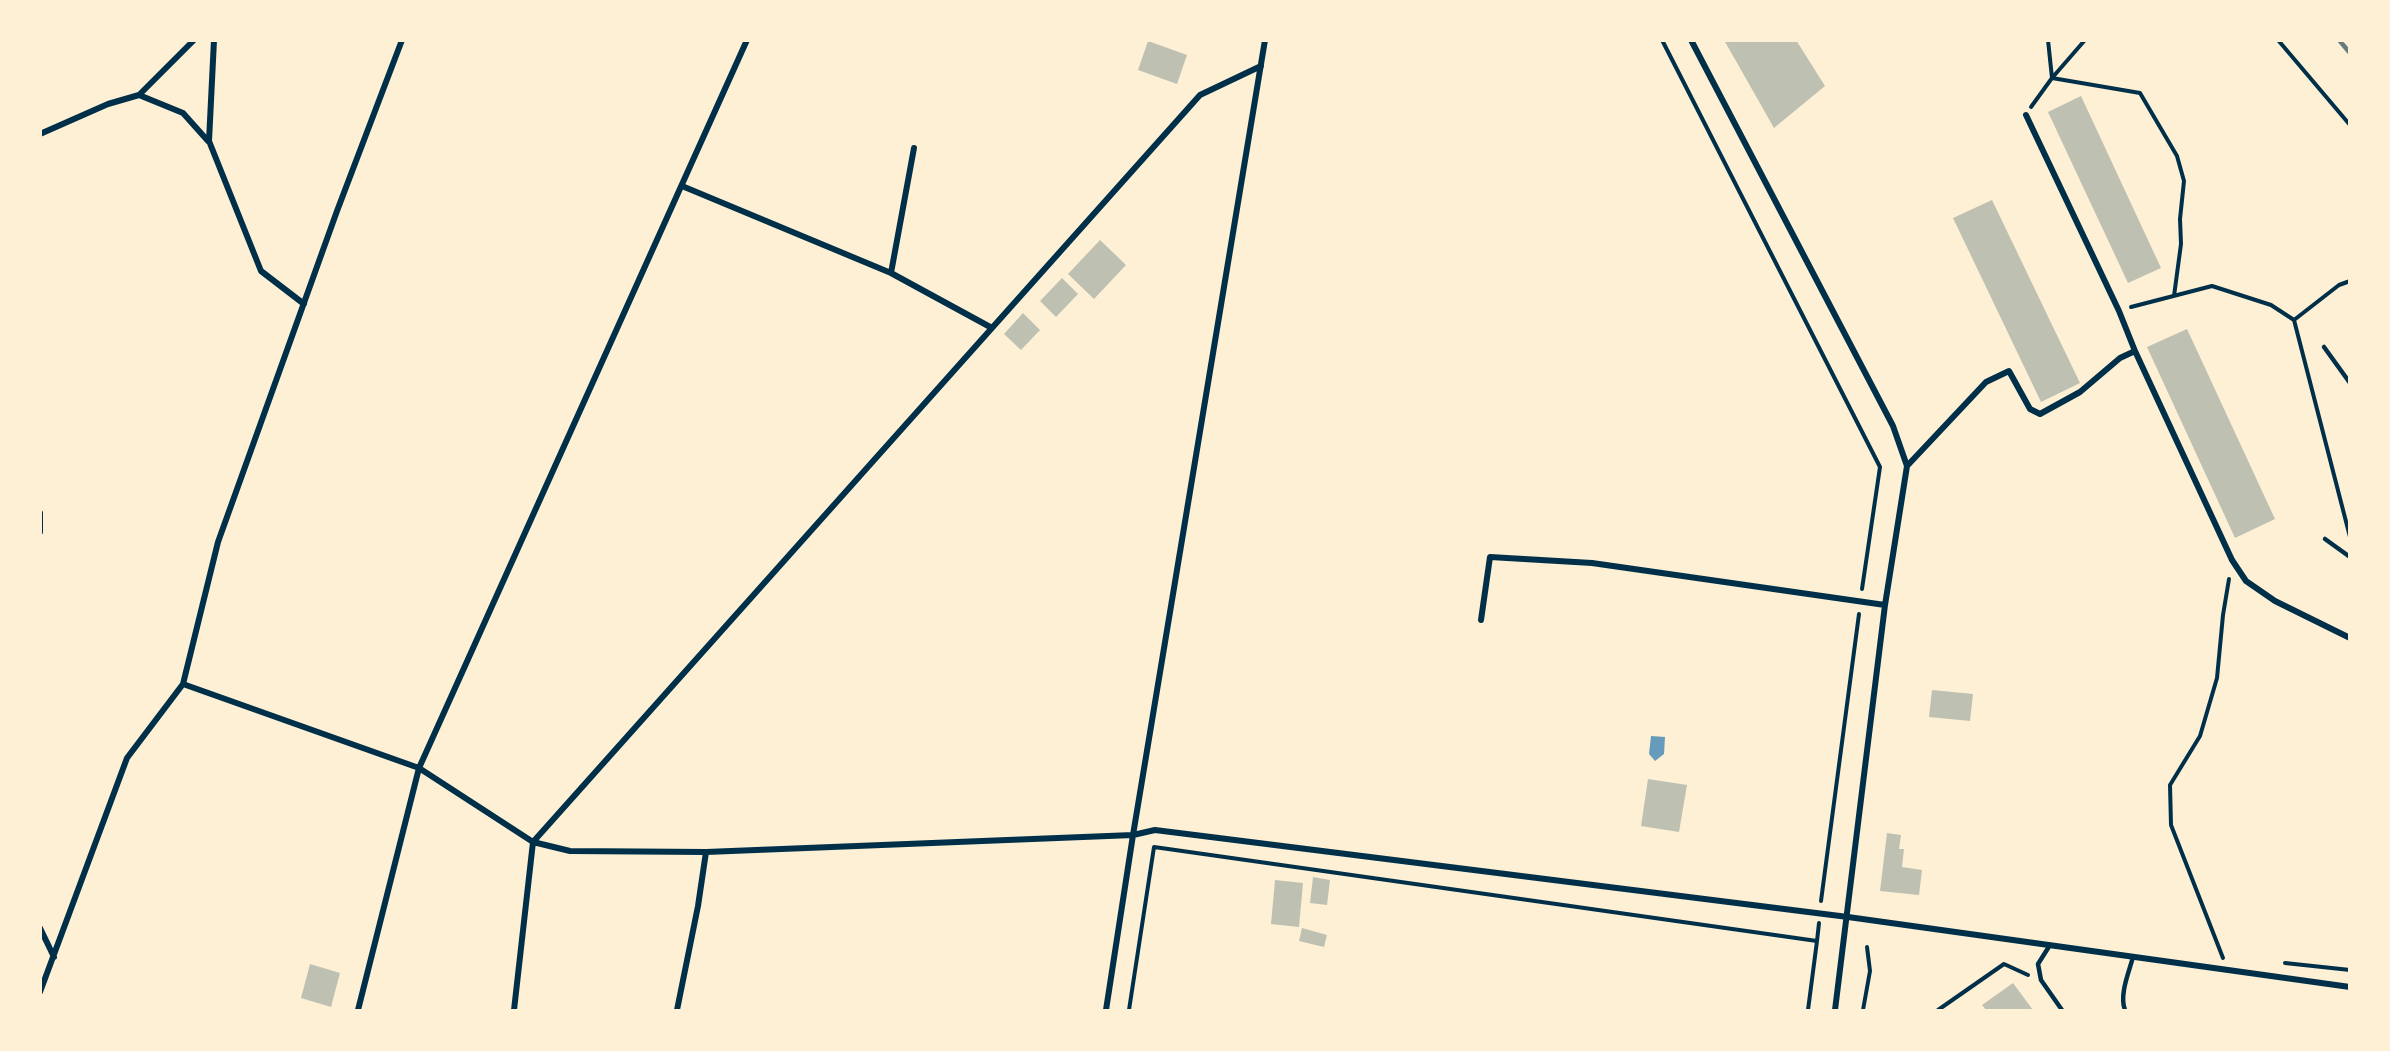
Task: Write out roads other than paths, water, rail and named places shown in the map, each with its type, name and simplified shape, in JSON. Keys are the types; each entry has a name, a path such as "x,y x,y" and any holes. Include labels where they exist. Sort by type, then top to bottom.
{"street":[{"path":"40,134 108,104 139,95 194,40"},
{"path":"209,141 214,40"},
{"path":"40,992 127,758 183,684 218,542 402,40"},
{"path":"358,1011 419,768 747,40"},
{"path":"1107,1011 1133,835 1265,40"},
{"path":"1691,40 1893,426 1907,466 1885,605 1835,1011"},
{"path":"514,1011 533,842 1200,95 1261,66"},
{"path":"139,95 183,112 209,141 261,271 304,304"},
{"path":"2026,115 2119,311 2135,351 2232,560 2246,581 2274,601 2349,638"},
{"path":"891,273 914,148"},
{"path":"682,186 891,273 992,328"},
{"path":"1907,466 1986,382 2009,371 2030,410 2040,414 2080,392 2120,358 2135,351"},
{"path":"40,513 40,532"},
{"path":"1481,620 1490,557 1592,563 1885,605"},
{"path":"183,684 419,768 533,842 570,851 705,852 1133,835 1155,830 1186,832 1848,917 2349,987"},
{"path":"677,1011 698,906 705,852"},
{"path":"40,928 54,957"}],"lane":[{"path":"2324,347 2349,383"},
{"path":"2325,539 2349,557"},
{"path":"2050,945 2038,964 2041,980 2062,1011"},
{"path":"2125,1011 2123,1005 2126,982 2133,957"}],"water":[{"path":"1651,736 1665,737 1664,754 1655,761 1649,754"}],"railway":[{"path":"2339,40 2350,53"}]}
